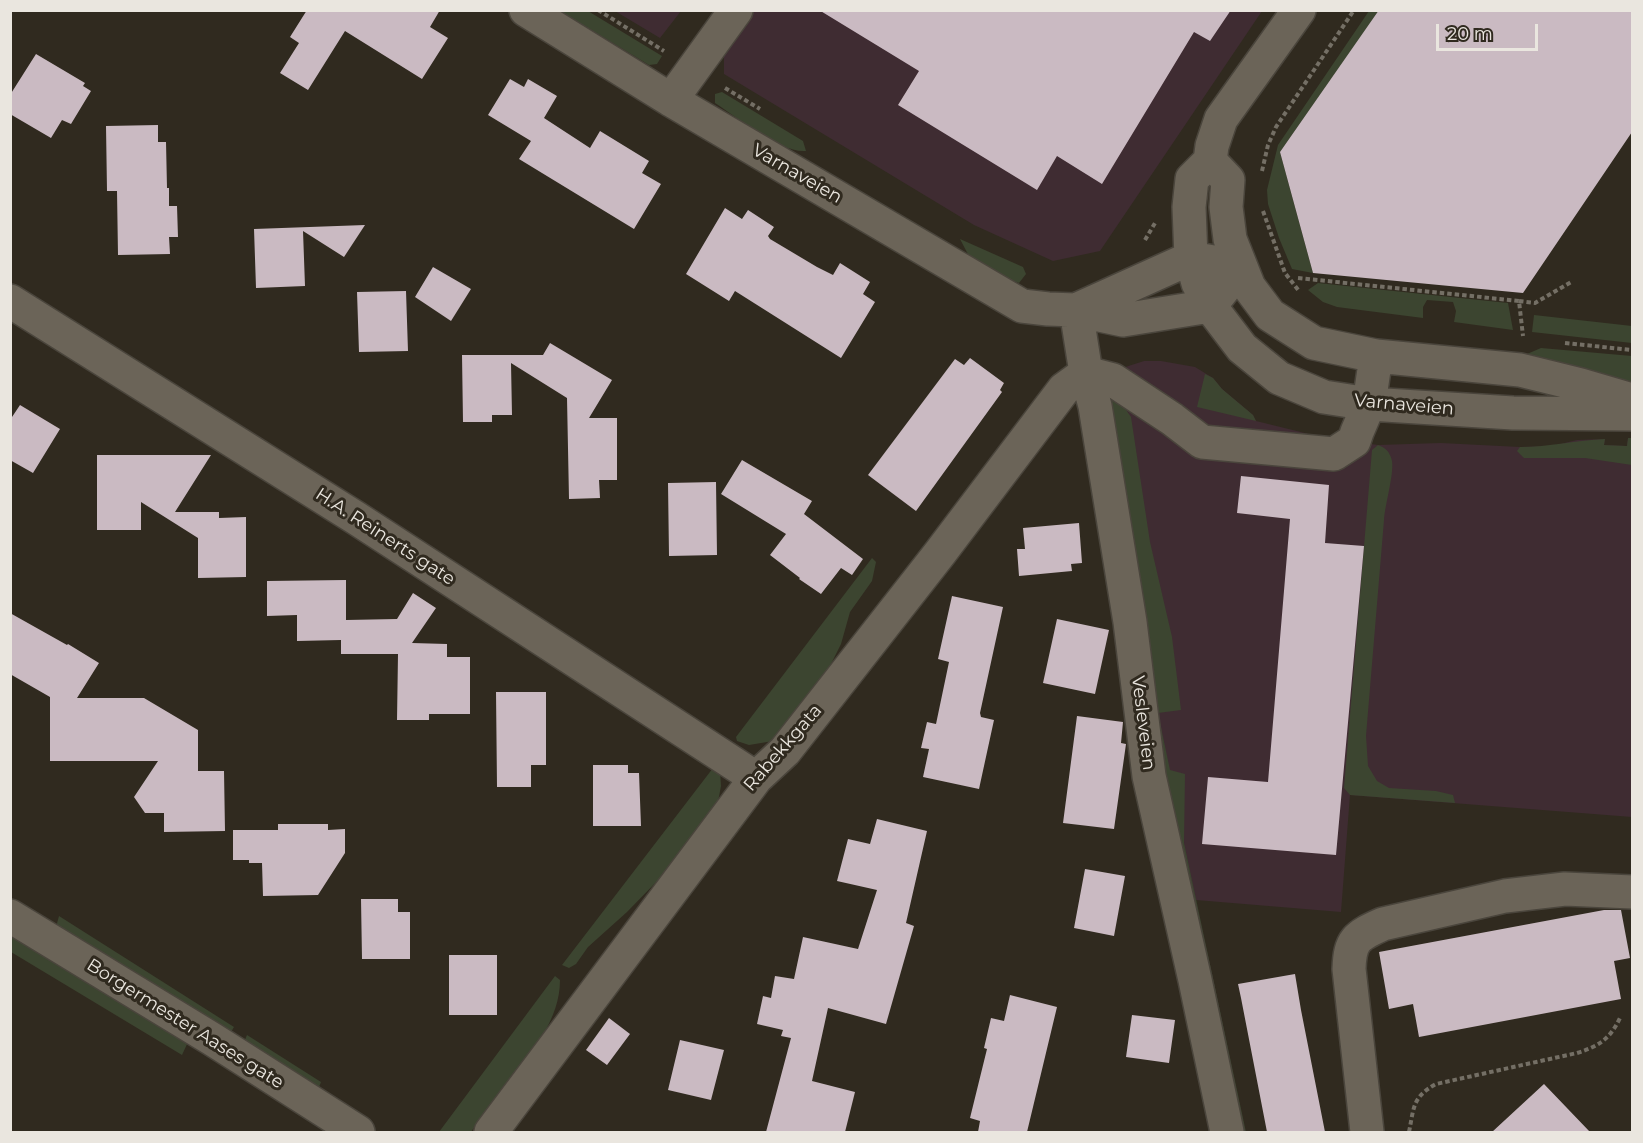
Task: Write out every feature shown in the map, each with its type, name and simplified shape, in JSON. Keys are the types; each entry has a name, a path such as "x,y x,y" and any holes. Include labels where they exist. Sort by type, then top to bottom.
{"street":[{"name":"Varnaveien","path":"526,10 671,100 1022,306 1077,310 1123,320 1210,306"},
{"path":"671,100 736,10"},
{"path":"1299,10 1221,119 1212,146 1210,161 1228,180 1226,207 1230,239 1240,267 1249,287 1270,315 1314,344 1376,356 1520,370 1632,400"},
{"name":"Varnaveien","path":"1210,161 1192,179 1189,207 1191,258 1198,283 1210,306 1242,348 1279,378 1324,397 1369,404 1513,413 1632,414"},
{"name":"Varnaveien","path":"1077,310 1191,258"},
{"path":"1191,258 1240,267"},
{"path":"1210,306 1240,267"},
{"name":"H.A. Reinerts gate","path":"10,301 356,518 756,778"},
{"name":"Vesleveien","path":"1077,310 1130,622 1149,776 1227,1132"},
{"path":"1086,373 1113,380 1202,442 1334,454 1354,441 1369,404 1376,356"},
{"name":"Rabekkgata","path":"491,1132 756,778 785,750 940,553 1064,389 1086,373"},
{"path":"1367,1132 1349,969 1352,944 1366,931 1383,924 1505,896 1565,889 1632,892"},
{"name":"Borgermester Aases gate","path":"10,916 212,1039 358,1132"}],"path":[{"path":"598,10 664,51"},
{"path":"1262,175 1268,145 1276,127 1354,10"},
{"path":"725,88 765,112"},
{"path":"1262,206 1285,273 1299,291"},
{"path":"1140,246 1157,219"},
{"path":"1298,278 1535,303 1573,280"},
{"path":"1519,301 1523,339"},
{"path":"1556,342 1632,350"},
{"path":"1409,1132 1415,1102 1423,1091 1436,1084 1596,1047 1614,1032 1620,1018"}],"shaded area":[{"path":"615,11 681,11 660,38"},
{"path":"754,11 1262,11 1100,251 1053,261 974,225 724,74 724,52"},
{"path":"1144,361 1161,361 1195,367 1213,378 1222,389 1253,415 1256,421 1313,435 1378,445 1441,443 1520,447 1552,446 1577,440 1605,439 1604,445 1627,446 1628,438 1632,438 1632,817 1350,795 1341,912 1184,899 1159,791 1116,370"}],"green space":[{"path":"560,11 588,11 662,56 657,64 649,65"},
{"path":"1369,11 1379,11 1280,152 1313,273 1292,269 1268,204 1267,190 1278,145"},
{"path":"722,92 803,141 806,151 783,146 746,125 715,103 715,94"},
{"path":"960,239 1023,267 1026,274 1019,283 997,275 971,260"},
{"path":"1318,283 1508,303 1513,330 1454,322 1456,311 1453,302 1427,300 1423,307 1423,318 1337,307 1323,302 1308,290"},
{"path":"1534,315 1632,326 1632,343 1532,332"},
{"path":"1541,348 1632,356 1632,385 1527,358 1527,354"},
{"path":"1205,374 1213,378 1222,389 1253,415 1256,421 1197,407"},
{"path":"1109,397 1117,397 1131,417 1150,542 1172,637 1181,710 1158,713 1170,770 1185,774 1184,843 1246,1132 1235,1132 1184,899"},
{"path":"1628,438 1632,438 1632,465 1585,458 1524,458 1517,451 1520,447 1605,439 1604,445 1627,446"},
{"path":"1378,445 1389,453 1392,467 1384,520 1366,736 1368,766 1377,781 1389,788 1436,791 1453,795 1455,803 1350,795 1344,788 1372,450"},
{"path":"872,558 876,562 872,581 850,612 841,644 825,676 779,740 749,745 737,741 736,737"},
{"path":"713,768 720,770 721,786 717,807 664,874 588,947 576,964 569,968 562,965"},
{"path":"59,916 234,1027 231,1032 135,977 56,927"},
{"path":"10,929 188,1042 182,1055 11,952"},
{"path":"555,976 560,980 555,1008 544,1034 528,1057 471,1132 439,1132"},
{"path":"247,1035 321,1082 318,1090 244,1042"}],"building":[{"path":"307,10 440,10 430,27 448,38 422,79 345,31 308,90 280,73 299,43 290,37"},
{"path":"819,10 1231,10 1210,41 1194,32 1102,184 1057,156 1037,190 898,105 919,71"},
{"path":"1379,10 1632,10 1632,132 1523,293 1313,273 1280,152"},
{"path":"36,54 85,83 83,86 91,91 71,124 62,120 51,138 10,114 10,95"},
{"path":"510,79 524,87 528,79 557,96 544,118 590,148 600,131 649,161 642,173 661,184 634,229 519,159 531,141 488,115"},
{"path":"158,125 158,142 166,142 169,206 177,206 178,237 169,237 170,254 118,255 117,191 107,191 106,126"},
{"path":"725,208 742,219 748,210 774,227 768,236 770,239 817,267 833,275 840,263 870,282 863,294 875,302 841,358 735,291 729,301 686,274"},
{"path":"365,225 344,257 303,231 305,286 256,288 254,229"},
{"path":"433,267 471,289 451,321 415,297"},
{"path":"406,291 408,351 359,352 357,292"},
{"path":"550,343 612,380 589,418 617,418 617,480 599,480 600,498 569,499 567,398 511,363 512,415 492,415 492,422 463,422 462,355 543,355"},
{"path":"970,358 1004,383 1000,390 1002,392 916,511 868,475 955,359 964,365"},
{"path":"20,405 60,429 33,473 10,460 10,420"},
{"path":"97,455 211,455 175,512 219,512 219,518 246,517 246,577 198,578 198,538 141,502 141,530 97,530"},
{"path":"742,460 812,501 804,514 863,559 852,575 841,568 821,594 770,555 786,534 721,494"},
{"path":"1241,476 1329,485 1325,543 1364,546 1336,855 1202,844 1208,777 1268,782 1290,519 1237,513"},
{"path":"716,482 717,555 669,556 668,483"},
{"path":"1079,523 1082,563 1071,564 1072,571 1019,576 1017,549 1025,549 1023,528"},
{"path":"346,580 346,620 397,619 413,593 436,608 412,643 447,644 447,657 470,657 470,714 429,714 429,720 397,720 398,654 341,654 341,640 297,641 297,615 267,616 267,581"},
{"path":"952,596 1003,607 980,713 981,717 994,720 979,789 923,777 929,749 921,748 927,722 936,724 949,662 938,659"},
{"path":"10,613 99,663 77,698 144,698 198,730 198,771 224,771 225,831 164,832 164,813 145,813 134,797 158,761 50,761 50,697 10,674"},
{"path":"1057,619 1109,630 1095,694 1043,683"},
{"path":"496,692 546,692 546,765 531,765 531,787 497,787"},
{"path":"1077,716 1123,722 1121,743 1126,744 1114,829 1063,823"},
{"path":"593,765 628,765 628,773 639,773 641,826 593,826"},
{"path":"877,819 927,831 906,923 914,926 886,1024 828,1008 812,1081 855,1092 845,1132 766,1132 791,1038 781,1036 783,1030 757,1024 763,996 771,998 775,976 794,979 803,937 858,949 877,890 837,881 848,839 870,844"},
{"path":"278,824 328,824 328,830 345,829 345,853 318,895 263,896 262,863 233,860 233,830 278,830"},
{"path":"1085,869 1125,876 1114,936 1074,928"},
{"path":"361,899 398,899 398,912 410,912 410,959 362,959"},
{"path":"1604,910 1621,910 1630,958 1614,961 1621,999 1419,1037 1413,1004 1389,1009 1379,952"},
{"path":"449,955 497,955 497,1015 449,1015"},
{"path":"1295,974 1325,1132 1267,1132 1238,984"},
{"path":"1010,995 1057,1007 1027,1132 978,1132 980,1121 970,1118 987,1049 984,1048 991,1018 1004,1021"},
{"path":"1132,1015 1175,1020 1169,1063 1126,1057"},
{"path":"609,1018 630,1034 607,1065 586,1050"},
{"path":"680,1040 724,1050 711,1100 668,1090"},
{"path":"1544,1084 1590,1132 1492,1132"}]}
